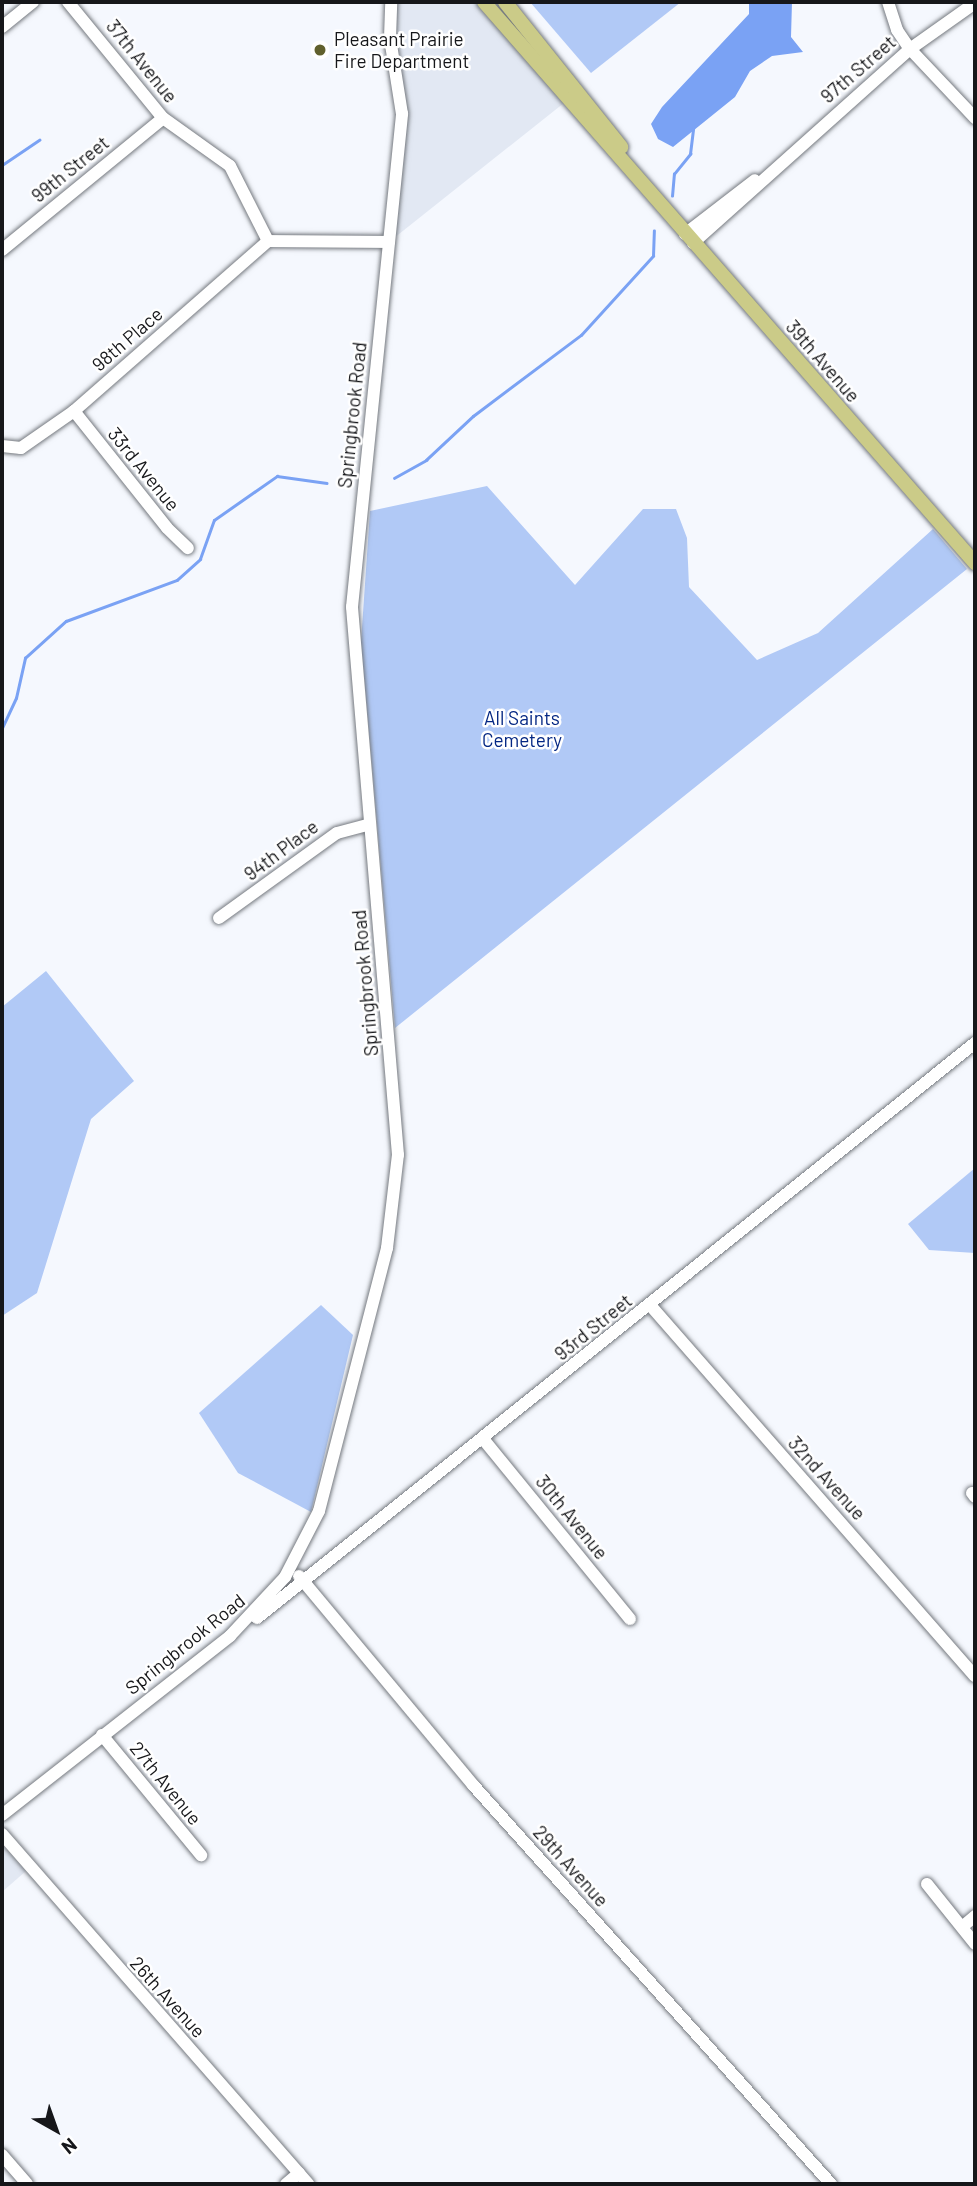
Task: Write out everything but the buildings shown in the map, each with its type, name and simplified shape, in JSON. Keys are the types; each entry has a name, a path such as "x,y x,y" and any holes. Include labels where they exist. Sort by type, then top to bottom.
{"main road":[{"name":"39th Avenue","path":"484,2 975,563"},
{"name":"39th Avenue","path":"506,2 605,123 643,184"}],"street":[{"path":"2,27 33,2"},
{"name":"37th Avenue","path":"68,2 163,118 230,166 268,241"},
{"name":"Springbrook Road","path":"2,1815 230,1636 271,1595 292,1565 325,1491 385,1257 398,1184 393,1077 352,607 402,114 390,38 391,2"},
{"path":"888,2 897,30 910,49 975,118"},
{"name":"97th Street","path":"689,239 771,172 910,49 975,3"},
{"name":"99th Street","path":"2,250 163,118"},
{"path":"268,241 389,242"},
{"name":"98th Place","path":"2,446 21,448 74,411 268,241"},
{"name":"33rd Avenue","path":"74,411 167,528 188,548"},
{"name":"94th Place","path":"219,918 337,833 370,824"},
{"name":"93rd Street","path":"230,1636 304,1583 484,1440 975,1043"},
{"name":"32nd Avenue","path":"650,1306 975,1676"},
{"name":"30th Avenue","path":"484,1440 630,1619"},
{"name":"29th Avenue","path":"292,1565 304,1583 492,1806 831,2184"},
{"name":"27th Avenue","path":"102,1735 201,1855"},
{"name":"26th Avenue","path":"2,1834 308,2184"},
{"path":"927,1884 975,1944"},
{"path":"962,1927 975,1916"},
{"path":"2,2155 27,2184"},
{"path":"286,2184 299,2174"}],"shaded area":[{"path":"394,2 484,2 569,99 389,242 400,142"},
{"path":"2,1845 26,1871 2,1892"}],"green space":[{"path":"530,2 681,2 591,73"},
{"name":"All Saints Cemetery","path":"487,486 575,585 643,509 676,509 687,538 689,587 757,660 818,633 933,529 967,569 395,1028 361,642 370,511"},
{"path":"46,971 134,1081 91,1119 37,1293 2,1316 2,1007"},
{"path":"975,1168 975,1253 929,1250 908,1224"},
{"path":"321,1305 353,1335 311,1512 238,1473 199,1413"}],"water":[{"path":"749,2 792,2 791,37 803,52 772,56 750,71 735,97 673,147 658,139 651,124 662,107 749,14"}],"waterway":[{"path":"672,196 674,174 690,154 693,128"},
{"path":"2,165 39,140"},
{"path":"394,478 426,460 473,416 581,335 653,256 654,231"},
{"path":"2,728 16,698 25,658 66,621 177,580 200,559 214,520 277,476 327,483"}],"place":[{"name":"Pleasant Prairie Fire Department","path":"320,50"}]}
